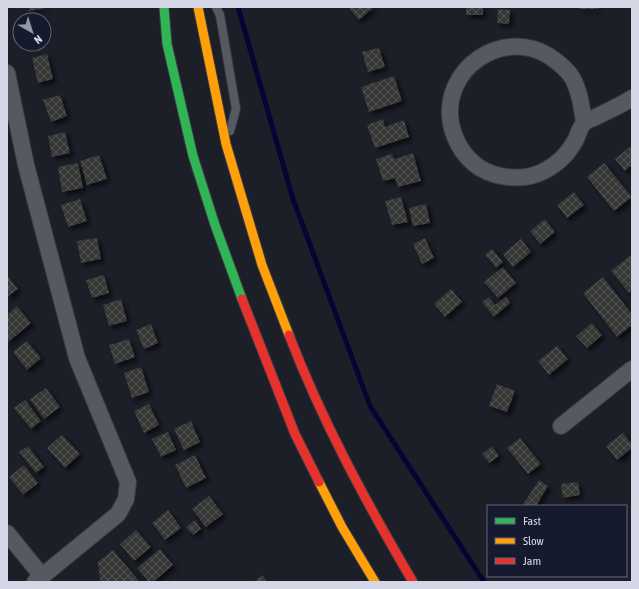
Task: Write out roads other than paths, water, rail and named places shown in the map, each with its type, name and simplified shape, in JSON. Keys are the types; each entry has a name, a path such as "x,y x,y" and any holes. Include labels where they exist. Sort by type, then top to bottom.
{"main road":[{"path":"164,7 167,44 193,156 233,278 295,434 342,527 375,582"},
{"path":"198,7 226,144 262,265 294,349 344,460 413,582"}],"street":[{"path":"584,123 580,99 573,79 559,62 540,51 519,46 498,49 478,58 462,73 452,93 449,114 453,136 464,154 481,168 501,176 522,178 544,172 561,160 574,142 584,123 632,98"},
{"path":"7,72 26,165 77,358 128,482 126,499 118,514 39,579 7,533"},
{"path":"561,426 632,369"}],"lane":[{"path":"216,7 220,15 236,109 226,144"}],"waterway":[{"path":"238,7 293,199 370,406 484,582"}]}
